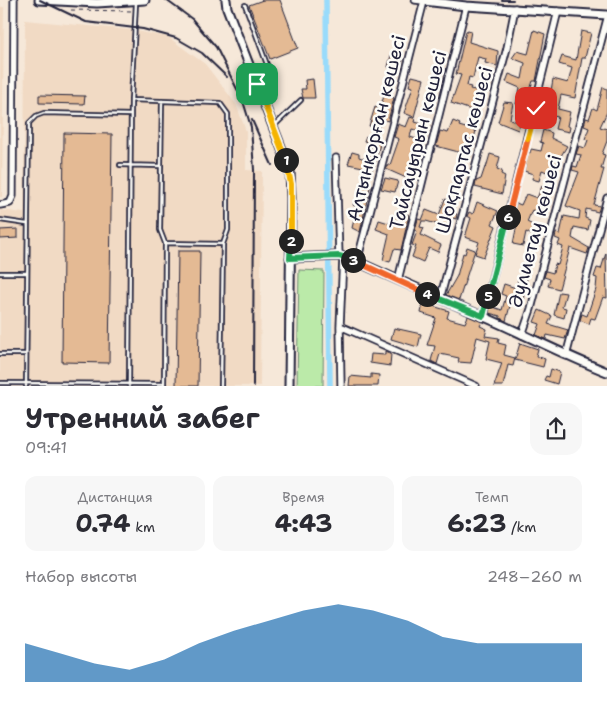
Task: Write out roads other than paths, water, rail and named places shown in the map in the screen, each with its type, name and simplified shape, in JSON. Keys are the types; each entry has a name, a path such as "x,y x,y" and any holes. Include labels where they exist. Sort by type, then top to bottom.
{"street":[{"path":"0,205 10,203 13,196 14,0"},
{"path":"39,0 74,3 145,0"},
{"path":"226,0 272,127 290,170 289,386"},
{"path":"415,0 466,6 558,11 607,17"},
{"name":"Алтынқорған көшесі","path":"357,262 424,1"},
{"name":"Тайсауырын көшесі","path":"398,280 466,6"},
{"name":"Шоқпартас көшесі","path":"440,299 507,48 515,8"},
{"path":"483,316 558,11"},
{"name":"Әулиетау көшесі","path":"522,335 531,309 607,17"},
{"path":"336,158 341,256 341,386"},
{"path":"566,356 607,198"},
{"path":"290,258 341,256 483,316 566,356 607,372"},
{"path":"340,326 476,386"}],"lane":[{"path":"129,385 131,100 136,1"},
{"path":"245,5 272,78 257,84"},
{"path":"131,100 220,103 228,114 228,230 223,244 221,386"},
{"path":"0,383 164,385 165,244 160,230 162,100"},
{"path":"272,127 301,100"},
{"path":"26,384 29,124 31,119 44,113 131,115"},
{"path":"120,165 161,166"},
{"path":"0,220 27,224"},
{"path":"165,244 223,244"},
{"path":"0,273 26,273"},
{"path":"0,354 26,354"}],"waterway":[{"path":"326,0 330,386"}],"railway":[{"path":"40,0 86,22 143,29 176,38 202,53 227,77"},
{"path":"166,0 192,19 216,47 243,101 251,127 254,170 253,386"},
{"path":"502,0 513,0"},
{"path":"252,120 272,165"}]}
